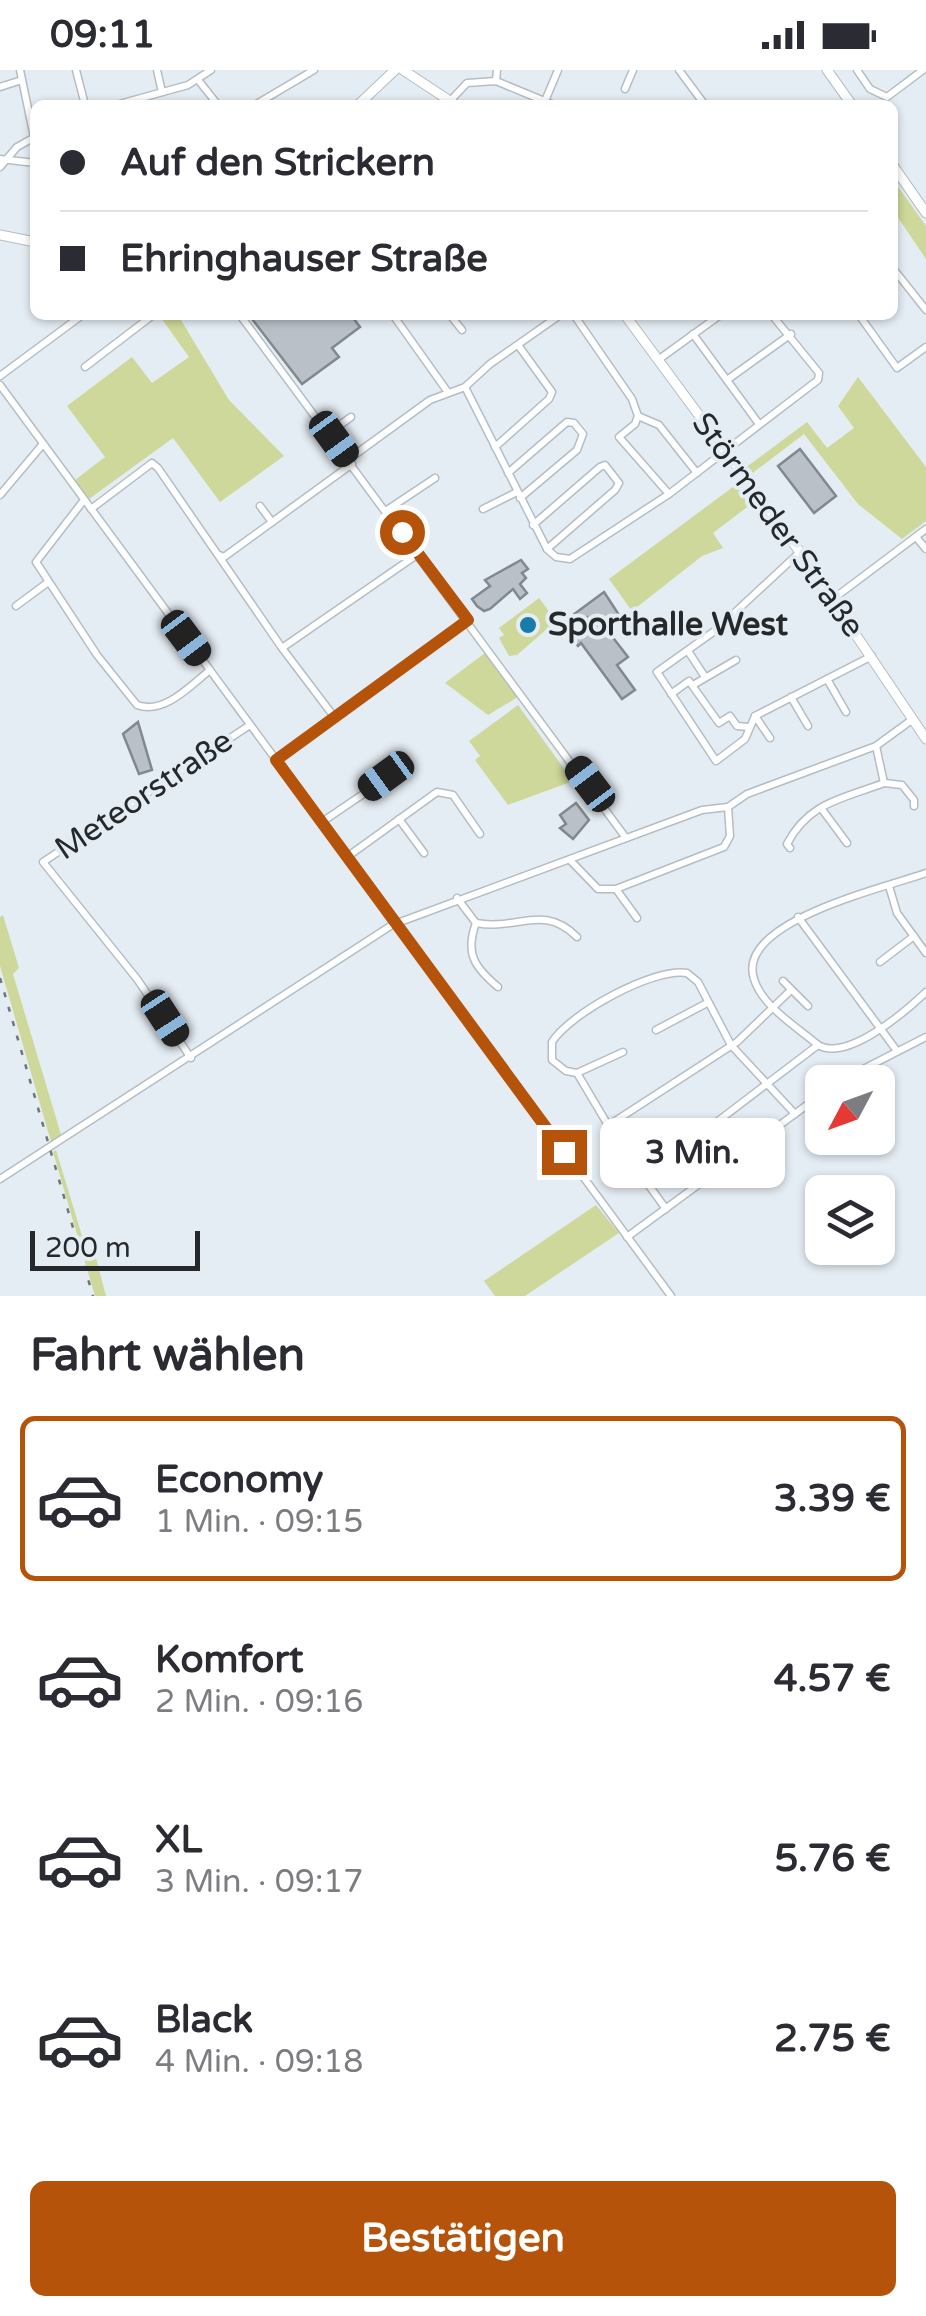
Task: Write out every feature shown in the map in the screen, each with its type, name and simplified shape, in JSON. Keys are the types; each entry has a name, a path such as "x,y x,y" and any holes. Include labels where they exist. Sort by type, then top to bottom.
{"main road":[{"path":"363,100 395,70"},
{"path":"403,70 448,100"},
{"path":"828,70 849,100"},
{"path":"898,173 926,213"},
{"path":"0,236 30,241"},
{"name":"Störmeder Straße","path":"629,320 800,552 926,739"}],"street":[{"path":"20,70 30,115"},
{"path":"76,70 85,100"},
{"path":"157,70 162,92"},
{"path":"134,100 199,81 211,70"},
{"path":"263,100 314,70"},
{"path":"496,70 496,81"},
{"path":"545,100 558,70"},
{"path":"625,89 633,70"},
{"path":"679,70 701,100"},
{"path":"685,78 695,70"},
{"path":"857,70 870,89 887,98 923,70"},
{"path":"0,87 22,80"},
{"path":"199,81 214,100"},
{"path":"455,100 467,84 496,81 543,100"},
{"path":"1,162 30,141"},
{"path":"1,162 30,163"},
{"path":"898,274 926,310"},
{"path":"0,376 76,320"},
{"path":"85,367 146,320"},
{"path":"244,320 626,838"},
{"path":"397,320 447,391"},
{"path":"454,320 462,330"},
{"path":"217,554 224,557 447,391 465,387 553,320"},
{"path":"577,320 632,399 638,416 635,424 619,437 669,494"},
{"path":"658,360 713,320"},
{"path":"465,387 547,548 556,557 570,559 581,556 669,494 820,377 777,320"},
{"path":"863,320 897,368 926,347"},
{"path":"693,334 759,424"},
{"path":"727,380 791,334"},
{"path":"496,448 550,400 552,392 518,345"},
{"path":"0,385 671,1296"},
{"path":"0,405 8,396"},
{"path":"638,416 659,425 697,472"},
{"path":"329,433 351,417"},
{"path":"484,509 518,495 583,441 574,423 567,422 508,474"},
{"path":"0,495 42,444"},
{"path":"91,509 152,463 335,718"},
{"path":"533,525 600,467 610,469 619,483 547,548"},
{"path":"387,510 434,478"},
{"path":"84,500 36,562 47,583 137,705 156,708 210,670"},
{"path":"260,506 272,522"},
{"path":"833,599 926,530"},
{"path":"916,537 926,550"},
{"path":"800,552 688,651 657,672 716,760 746,739 755,716 872,656"},
{"path":"282,648 418,554"},
{"path":"16,606 47,583"},
{"path":"276,760 468,620"},
{"path":"688,651 705,677"},
{"path":"693,685 736,660"},
{"path":"827,679 846,712"},
{"path":"672,694 690,681 719,723 730,716 737,726 748,728"},
{"path":"791,697 808,726"},
{"path":"755,716 770,738"},
{"path":"0,1180 396,923 702,810 728,808 747,794 876,746 913,719"},
{"name":"Meteorstraße","path":"190,1058 137,979 44,862 250,725"},
{"path":"876,746 884,783"},
{"path":"322,822 400,768"},
{"path":"790,848 787,844 796,826 820,808 884,783 902,786 914,800 914,806"},
{"path":"347,856 437,792 446,792 462,804 480,834"},
{"path":"570,860 598,889 616,889 724,847 730,836 728,808"},
{"path":"820,808 847,843"},
{"path":"399,819 424,853"},
{"path":"926,873 798,918 774,933 754,958 756,984 774,1008 816,1047 828,1050 843,1049 880,1028 926,992"},
{"path":"889,886 898,913 926,953"},
{"path":"616,889 638,918"},
{"path":"458,898 476,923"},
{"path":"476,923 542,918 567,927 577,938"},
{"path":"798,918 897,1051"},
{"path":"476,923 469,949 498,987"},
{"path":"880,962 914,936"},
{"path":"624,1052 577,1073 566,1071 552,1060 552,1042 569,1023 620,993 655,976 680,971 698,982 731,1045 795,1114"},
{"path":"783,982 808,1006"},
{"path":"610,1125 731,1045 791,990"},
{"path":"656,1030 707,1003"},
{"path":"870,1065 926,1036"},
{"path":"643,1178 816,1047"},
{"path":"577,1073 666,1209"},
{"path":"628,1237 805,1107"}],"green space":[{"path":"898,186 926,226 926,259 898,217"},
{"path":"163,320 181,320 229,400 284,456 220,502 173,438 89,499 75,480 105,457 67,406 132,357 152,383 189,357"},
{"path":"858,377 926,467 926,521 902,539 858,504 804,434 750,475 745,468 807,422 827,448 854,428 838,406"},
{"path":"741,481 755,501 713,533 723,548 702,556 632,611 609,579"},
{"name":"Sporthalle West","path":"539,598 556,621 517,655 509,656 499,638 504,635 499,628"},
{"path":"485,653 518,697 488,715 445,683"},
{"path":"518,705 573,781 508,805 475,760 480,756 469,741"},
{"path":"3,915 19,968 13,974 62,1138 52,1145 0,966"},
{"path":"56,1150 87,1252 95,1254 106,1296 95,1296 53,1152"},
{"path":"596,1205 619,1233 525,1296 495,1296 484,1281"}],"building":[{"path":"253,320 355,320 360,327 332,348 339,357 302,384"},
{"path":"800,449 836,496 814,513 778,466"},
{"path":"521,560 528,569 522,573 526,578 520,584 527,593 520,599 513,589 490,609 484,611 477,606 472,599 490,586 485,580"},
{"path":"604,592 621,618 604,626 628,657 617,665 635,690 622,699 581,643 578,646 574,641 594,626 587,617 578,621 573,615"},
{"path":"138,722 152,770 139,774 123,734"},
{"path":"576,803 589,820 573,839 560,828 566,824 560,815"}],"railway":[{"path":"0,978 93,1296"}],"place":[{"name":"Sporthalle West","path":"528,625"}],"route":[{"path":"402,532 468,620 276,760 564,1152"}]}
